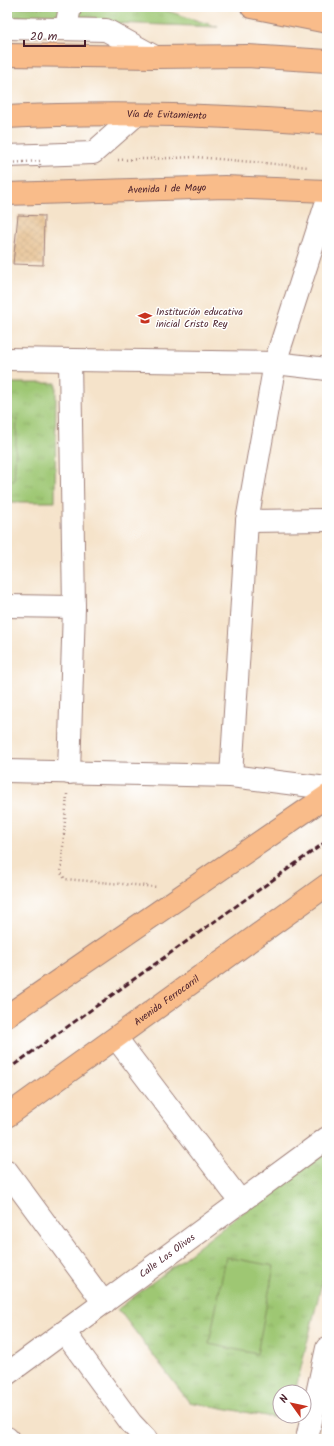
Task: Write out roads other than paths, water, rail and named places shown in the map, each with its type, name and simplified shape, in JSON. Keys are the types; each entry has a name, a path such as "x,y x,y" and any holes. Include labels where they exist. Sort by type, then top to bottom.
{"main road":[{"path":"252,7 327,22"},
{"path":"7,55 155,57 247,56 327,61"},
{"name":"Vía de Evitamiento","path":"7,117 136,115 253,118 327,123"},
{"name":"Avenida 1 de Mayo","path":"7,194 225,187 327,191"},
{"path":"7,1016 327,796"},
{"name":"Avenida Ferrocarril","path":"7,1116 327,886"}],"street":[{"path":"7,28 68,17 106,30 155,57"},
{"path":"7,156 93,153 136,115"},
{"path":"232,776 247,521 276,363 327,201"},
{"path":"7,359 276,363 327,369"},
{"path":"69,773 74,607 70,360"},
{"path":"247,521 327,520"},
{"path":"7,606 74,607"},
{"path":"7,771 232,776 327,788"},
{"path":"116,1038 241,1202"},
{"name":"Calle Los Olivos","path":"7,1374 65,1333 326,1139"},
{"path":"7,1171 104,1303"},
{"path":"65,1333 131,1423 146,1439"},
{"path":"307,1439 327,1348"}],"railway":[{"path":"7,1070 327,841"}],"place":[{"name":"Institución educativa inicial Cristo Rey","path":"145,318"}]}
